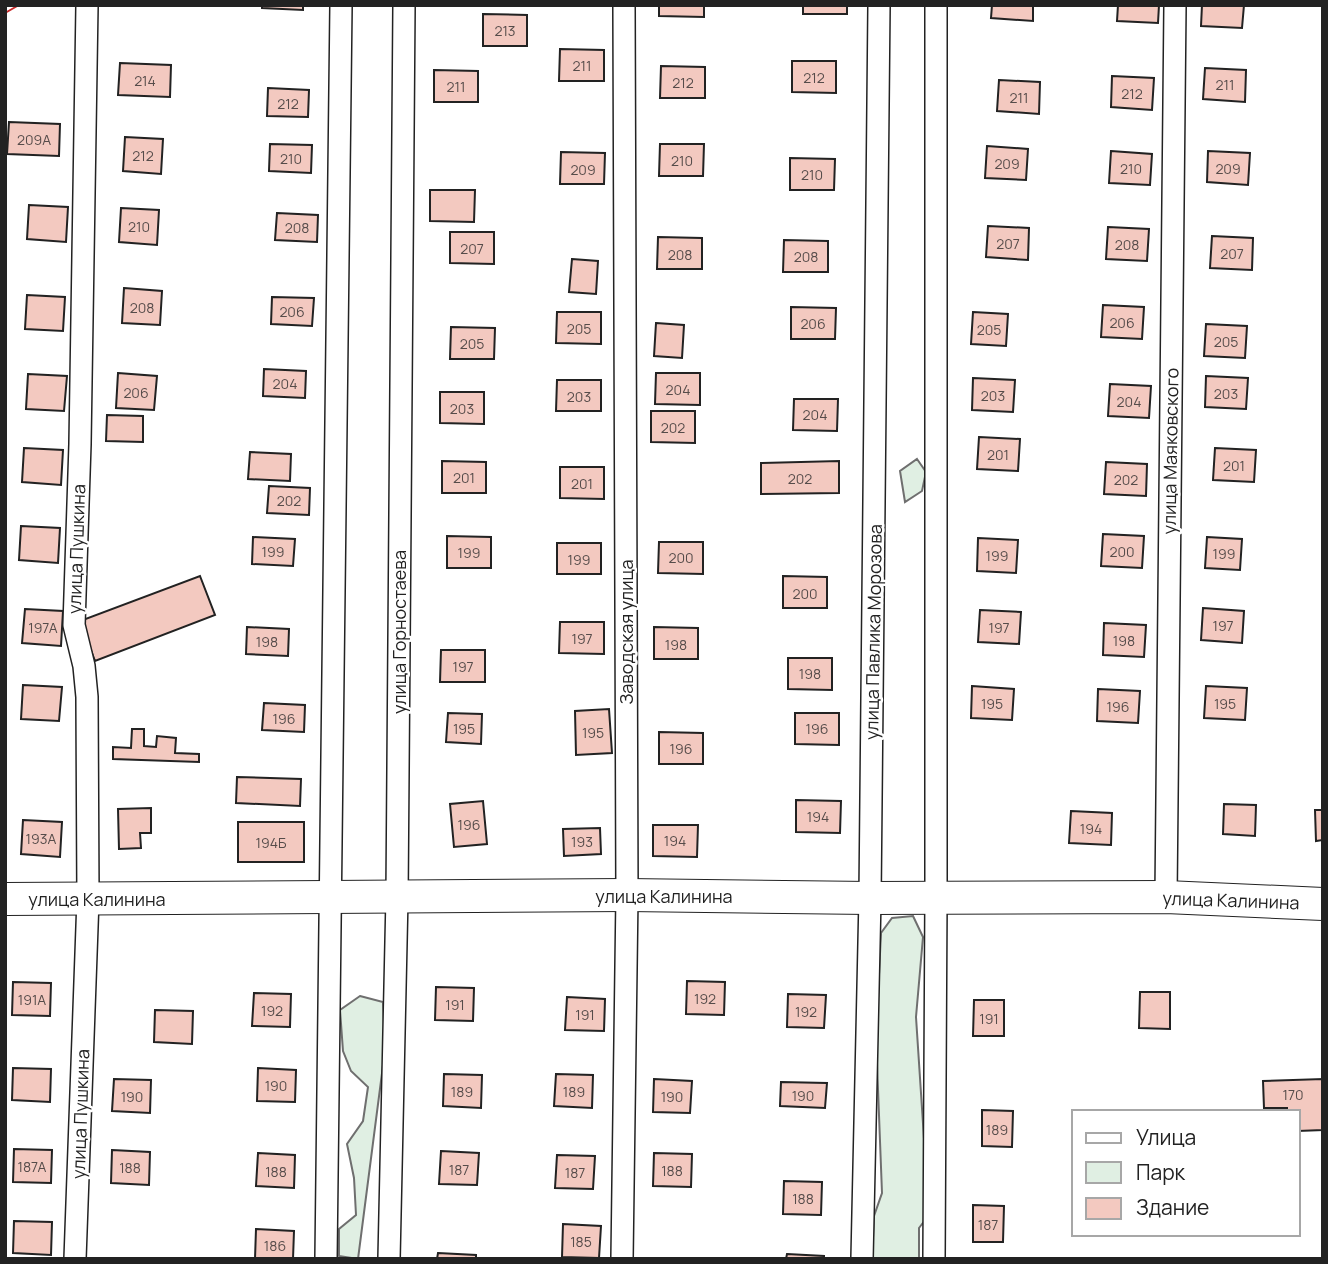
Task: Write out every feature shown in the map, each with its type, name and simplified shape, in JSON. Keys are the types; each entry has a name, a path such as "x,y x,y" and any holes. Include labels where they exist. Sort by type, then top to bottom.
{"main road":[{"name":"улица Калинина","path":"5,899 627,895 1166,897 1323,904"}],"street":[{"name":"улица Пушкина","path":"75,1259 88,899 87,697 84,666 74,625 88,5"},
{"path":"326,1259 341,5"},
{"name":"улица Горностаева","path":"389,1259 397,897 404,5"},
{"name":"Заводская улица","path":"622,1259 627,895 624,5"},
{"name":"улица Павлика Морозова","path":"862,1259 870,898 880,5"},
{"path":"934,1259 936,5"},
{"name":"улица Маяковского","path":"1166,897 1175,5"}],"green space":[{"path":"917,459 926,472 922,491 905,502 900,471"},
{"path":"913,916 923,937 916,1017 929,1215 919,1228 919,1259 872,1259 874,1216 882,1193 876,1037 881,933 892,918"},
{"path":"360,996 383,1002 385,1050 358,1259 339,1256 339,1229 356,1215 354,1178 347,1144 363,1121 368,1087 351,1071 343,1051 340,1010"}],"building":[{"path":"262,5 303,5 303,10 262,8"},
{"path":"659,5 704,5 704,17 659,16"},
{"path":"803,5 847,5 847,14 803,14"},
{"path":"992,5 1033,5 1033,21 991,18"},
{"path":"1118,5 1159,5 1158,23 1117,21"},
{"path":"1202,5 1244,5 1242,28 1201,26"},
{"path":"483,14 527,15 527,46 483,46"},
{"path":"560,49 604,50 604,81 559,81"},
{"path":"792,61 836,61 836,93 792,92"},
{"path":"120,63 171,65 170,97 118,95"},
{"path":"661,66 705,67 705,98 660,98"},
{"path":"1205,68 1246,70 1245,102 1203,99"},
{"path":"434,70 478,71 478,102 434,102"},
{"path":"1112,76 1154,78 1152,110 1111,107"},
{"path":"999,80 1040,82 1039,114 997,111"},
{"path":"268,88 309,90 308,117 267,116"},
{"path":"9,122 60,124 59,156 7,154"},
{"path":"125,137 163,139 161,174 123,171"},
{"path":"270,144 312,145 311,173 269,171"},
{"path":"660,144 704,144 703,176 659,176"},
{"path":"987,146 1028,149 1026,180 985,178"},
{"path":"1111,151 1152,154 1150,185 1109,183"},
{"path":"1208,151 1250,153 1248,185 1207,182"},
{"path":"561,152 605,153 604,184 560,184"},
{"path":"790,158 835,159 834,190 790,190"},
{"path":"430,190 475,190 474,222 430,221"},
{"path":"29,205 68,207 66,242 27,239"},
{"path":"121,208 159,210 157,245 119,242"},
{"path":"277,213 318,215 317,242 275,240"},
{"path":"988,226 1029,228 1028,260 986,257"},
{"path":"1108,227 1149,229 1147,261 1106,259"},
{"path":"450,232 494,232 494,264 450,263"},
{"path":"1212,236 1253,238 1252,270 1210,268"},
{"path":"658,237 702,238 702,269 657,269"},
{"path":"784,240 828,241 828,272 783,272"},
{"path":"572,259 598,261 596,294 569,292"},
{"path":"124,288 162,291 160,325 122,323"},
{"path":"27,295 65,297 63,331 25,329"},
{"path":"272,297 314,298 312,326 271,324"},
{"path":"1103,305 1144,307 1142,339 1101,337"},
{"path":"791,307 836,308 835,339 791,339"},
{"path":"557,312 601,312 601,344 556,343"},
{"path":"973,312 1008,314 1006,346 971,344"},
{"path":"656,323 684,325 682,358 654,356"},
{"path":"1206,324 1247,326 1245,358 1204,356"},
{"path":"451,327 495,328 494,359 450,359"},
{"path":"264,369 306,371 305,398 263,396"},
{"path":"118,373 157,376 154,410 116,408"},
{"path":"656,373 700,373 700,405 655,404"},
{"path":"28,374 67,376 64,411 26,409"},
{"path":"1206,376 1248,378 1246,409 1205,407"},
{"path":"973,378 1015,380 1013,412 972,410"},
{"path":"557,380 601,380 601,411 556,411"},
{"path":"1110,384 1151,386 1149,418 1108,416"},
{"path":"440,392 484,392 484,424 440,423"},
{"path":"794,399 838,399 837,431 793,430"},
{"path":"651,411 695,411 695,443 651,442"},
{"path":"107,415 143,416 143,442 106,441"},
{"path":"979,437 1020,439 1018,471 977,469"},
{"path":"24,448 63,450 61,485 22,482"},
{"path":"1215,448 1256,450 1254,482 1213,480"},
{"path":"250,452 291,454 290,481 248,479"},
{"path":"442,461 486,462 486,493 442,493"},
{"path":"839,461 839,493 761,494 761,463"},
{"path":"1106,462 1147,464 1146,496 1104,494"},
{"path":"560,467 604,467 604,499 560,498"},
{"path":"269,486 310,488 309,515 267,513"},
{"path":"21,526 60,528 58,563 19,560"},
{"path":"1103,534 1144,536 1142,568 1101,566"},
{"path":"447,536 491,537 491,568 447,568"},
{"path":"253,537 295,539 293,566 252,564"},
{"path":"1207,537 1242,539 1240,570 1205,568"},
{"path":"978,538 1018,540 1016,573 977,571"},
{"path":"659,542 703,542 703,574 658,573"},
{"path":"557,543 601,543 601,574 557,574"},
{"path":"200,576 215,615 95,661 80,621"},
{"path":"783,576 827,577 827,608 783,608"},
{"path":"1203,608 1244,611 1242,643 1201,640"},
{"path":"25,609 63,611 61,646 22,643"},
{"path":"980,610 1021,612 1019,644 978,642"},
{"path":"560,622 604,622 604,654 559,653"},
{"path":"1104,623 1146,625 1144,657 1103,655"},
{"path":"247,627 289,629 288,656 246,654"},
{"path":"654,627 698,628 698,659 654,659"},
{"path":"441,650 485,650 485,682 440,682"},
{"path":"788,658 832,658 832,690 788,689"},
{"path":"23,685 62,687 59,721 21,719"},
{"path":"972,686 1014,689 1012,720 971,718"},
{"path":"1206,686 1247,688 1245,720 1204,718"},
{"path":"1098,689 1140,691 1138,723 1097,721"},
{"path":"264,703 305,705 304,732 262,730"},
{"path":"609,709 612,753 576,755 575,711"},
{"path":"448,713 482,714 481,744 446,742"},
{"path":"795,713 839,713 839,745 795,744"},
{"path":"132,729 144,729 144,746 156,747 157,736 176,738 175,753 199,754 199,762 113,759 113,747 131,748"},
{"path":"659,732 703,733 703,764 659,764"},
{"path":"237,777 301,779 300,806 236,803"},
{"path":"796,800 841,801 840,833 796,832"},
{"path":"483,801 487,844 454,847 450,804"},
{"path":"1224,804 1256,805 1255,836 1223,834"},
{"path":"151,808 151,833 140,833 141,848 119,849 118,809"},
{"path":"1315,810 1323,810 1323,840 1316,841"},
{"path":"1071,811 1112,813 1111,845 1069,843"},
{"path":"23,820 62,822 60,857 21,854"},
{"path":"238,822 304,822 304,862 238,862"},
{"path":"653,825 698,825 697,857 653,856"},
{"path":"600,828 601,854 564,856 563,829"},
{"path":"687,981 725,982 724,1015 686,1014"},
{"path":"13,982 51,983 50,1016 12,1015"},
{"path":"436,987 474,988 473,1021 435,1020"},
{"path":"1140,992 1170,992 1170,1029 1139,1028"},
{"path":"254,993 291,994 290,1027 252,1026"},
{"path":"788,994 826,995 824,1028 787,1027"},
{"path":"567,997 605,999 604,1031 565,1030"},
{"path":"974,1000 1004,1000 1004,1036 973,1036"},
{"path":"155,1010 193,1011 192,1044 154,1042"},
{"path":"13,1068 51,1069 50,1102 12,1100"},
{"path":"258,1068 296,1070 295,1102 257,1101"},
{"path":"444,1074 482,1075 481,1108 443,1106"},
{"path":"556,1074 593,1075 592,1108 554,1106"},
{"path":"114,1079 151,1080 150,1113 112,1111"},
{"path":"654,1079 692,1081 690,1113 653,1112"},
{"path":"1323,1079 1323,1130 1300,1131 1300,1110 1264,1108 1263,1081"},
{"path":"781,1082 827,1083 825,1108 780,1106"},
{"path":"982,1110 1013,1111 1012,1147 982,1146"},
{"path":"14,1149 52,1150 51,1183 13,1182"},
{"path":"112,1150 150,1152 149,1185 111,1183"},
{"path":"441,1151 479,1153 477,1185 439,1184"},
{"path":"258,1153 295,1155 294,1188 256,1186"},
{"path":"654,1153 692,1154 691,1187 653,1186"},
{"path":"557,1155 595,1156 593,1189 555,1188"},
{"path":"784,1181 822,1182 821,1215 783,1214"},
{"path":"973,1205 1004,1206 1003,1242 973,1242"},
{"path":"14,1221 52,1222 51,1255 13,1253"},
{"path":"563,1224 601,1226 599,1258 562,1257"},
{"path":"256,1229 294,1231 293,1259 255,1259"},
{"path":"438,1253 476,1255 476,1259 437,1259"},
{"path":"787,1254 824,1256 824,1259 786,1259"}],"power":[{"path":"5,13 19,5"}]}
